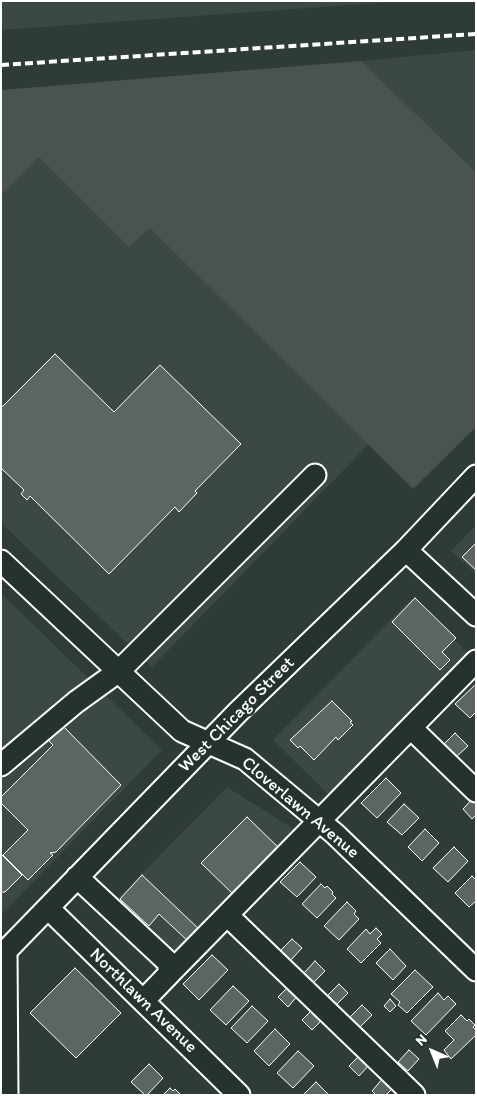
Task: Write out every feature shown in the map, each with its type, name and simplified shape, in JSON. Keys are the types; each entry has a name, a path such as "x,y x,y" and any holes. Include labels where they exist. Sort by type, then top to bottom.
{"street":[{"path":"1,765 76,702 119,671 315,475"},
{"name":"West Chicago Street","path":"4,954 238,712 406,550 476,476"},
{"path":"406,550 476,615"},
{"name":"Cloverlawn Avenue","path":"1,561 182,731 245,759 335,834 476,970"},
{"path":"143,1001 476,661"},
{"path":"411,728 476,790"},
{"path":"77,877 168,962 170,973"},
{"name":"Northlawn Avenue","path":"48,908 239,1095"},
{"path":"227,915 414,1095"},
{"path":"4,954 7,1095"}],"shaded area":[{"path":"1,1 406,1 1,30"},
{"path":"476,50 476,172 361,61"},
{"path":"361,61 476,172 476,427 413,489 150,228 129,247 39,157 1,196 1,90"},
{"path":"39,157 129,247 150,228 369,444 152,667 1,523 1,196"},
{"path":"476,525 476,574 451,551"},
{"path":"1,593 162,750 1,915"},
{"path":"412,598 468,653 329,795 273,740"},
{"path":"227,787 297,831 173,957 116,900"}],"building":[{"path":"55,354 114,412 160,365 241,444 195,491 197,493 179,512 175,507 109,574 30,496 27,500 21,494 24,490 1,468 1,408"},
{"path":"476,543 476,570 462,557"},
{"path":"415,598 456,638 442,652 450,660 440,670 392,622"},
{"path":"476,684 476,712 470,718 455,704"},
{"path":"332,701 352,721 350,722 353,725 338,740 336,737 314,760 300,746 298,748 290,740"},
{"path":"57,720 121,785 56,852 50,853 53,855 28,880 3,855 28,830 1,803 1,797 53,745 42,734"},
{"path":"455,733 468,746 455,758 442,746"},
{"path":"386,778 401,793 377,818 361,803"},
{"path":"474,797 476,799 476,815 472,819 463,809"},
{"path":"404,804 419,818 402,835 387,822"},
{"path":"247,817 282,851 236,897 201,863"},
{"path":"425,829 439,843 422,861 408,847"},
{"path":"454,847 468,861 448,882 433,868"},
{"path":"1,854 22,875 5,892 1,892"},
{"path":"300,862 316,877 297,897 280,882"},
{"path":"142,875 201,931 190,943 159,914 149,926 120,899"},
{"path":"472,876 476,880 476,901 469,907 455,893"},
{"path":"321,884 325,888 327,886 336,898 317,918 302,904"},
{"path":"347,902 356,911 354,914 359,919 339,940 324,926"},
{"path":"376,928 382,934 377,939 381,943 361,963 347,949 366,929 370,934"},
{"path":"292,939 302,948 290,961 280,951"},
{"path":"390,949 406,966 393,980 376,963"},
{"path":"212,955 228,970 199,1000 183,984"},
{"path":"315,961 325,971 313,983 303,974"},
{"path":"75,968 121,1013 76,1058 30,1013"},
{"path":"415,970 433,987 407,1013 398,1005 400,1002 391,994"},
{"path":"339,984 348,993 336,1005 327,996"},
{"path":"290,985 299,994 288,1007 278,997"},
{"path":"233,986 249,1001 226,1025 210,1010"},
{"path":"438,993 444,1000 448,996 456,1004 426,1035 411,1021"},
{"path":"390,999 396,1006 390,1012 384,1006"},
{"path":"362,1005 372,1015 360,1027 350,1017"},
{"path":"252,1006 268,1021 247,1043 231,1028"},
{"path":"314,1008 324,1018 312,1030 302,1020"},
{"path":"461,1015 475,1025 473,1027 476,1030 476,1035 451,1059 444,1050 454,1040 445,1031"},
{"path":"275,1029 290,1044 269,1066 254,1051"},
{"path":"409,1050 419,1059 408,1071 398,1062"},
{"path":"298,1051 314,1066 293,1088 277,1073"},
{"path":"361,1054 371,1063 359,1076 349,1066"},
{"path":"149,1064 163,1078 145,1095 131,1082"},
{"path":"383,1078 393,1088 386,1095 376,1095 372,1091"},
{"path":"316,1082 329,1095 303,1095"},
{"path":"170,1088 173,1091 175,1089 181,1095 163,1095"}],"railway":[{"path":"1,65 476,34"}]}
